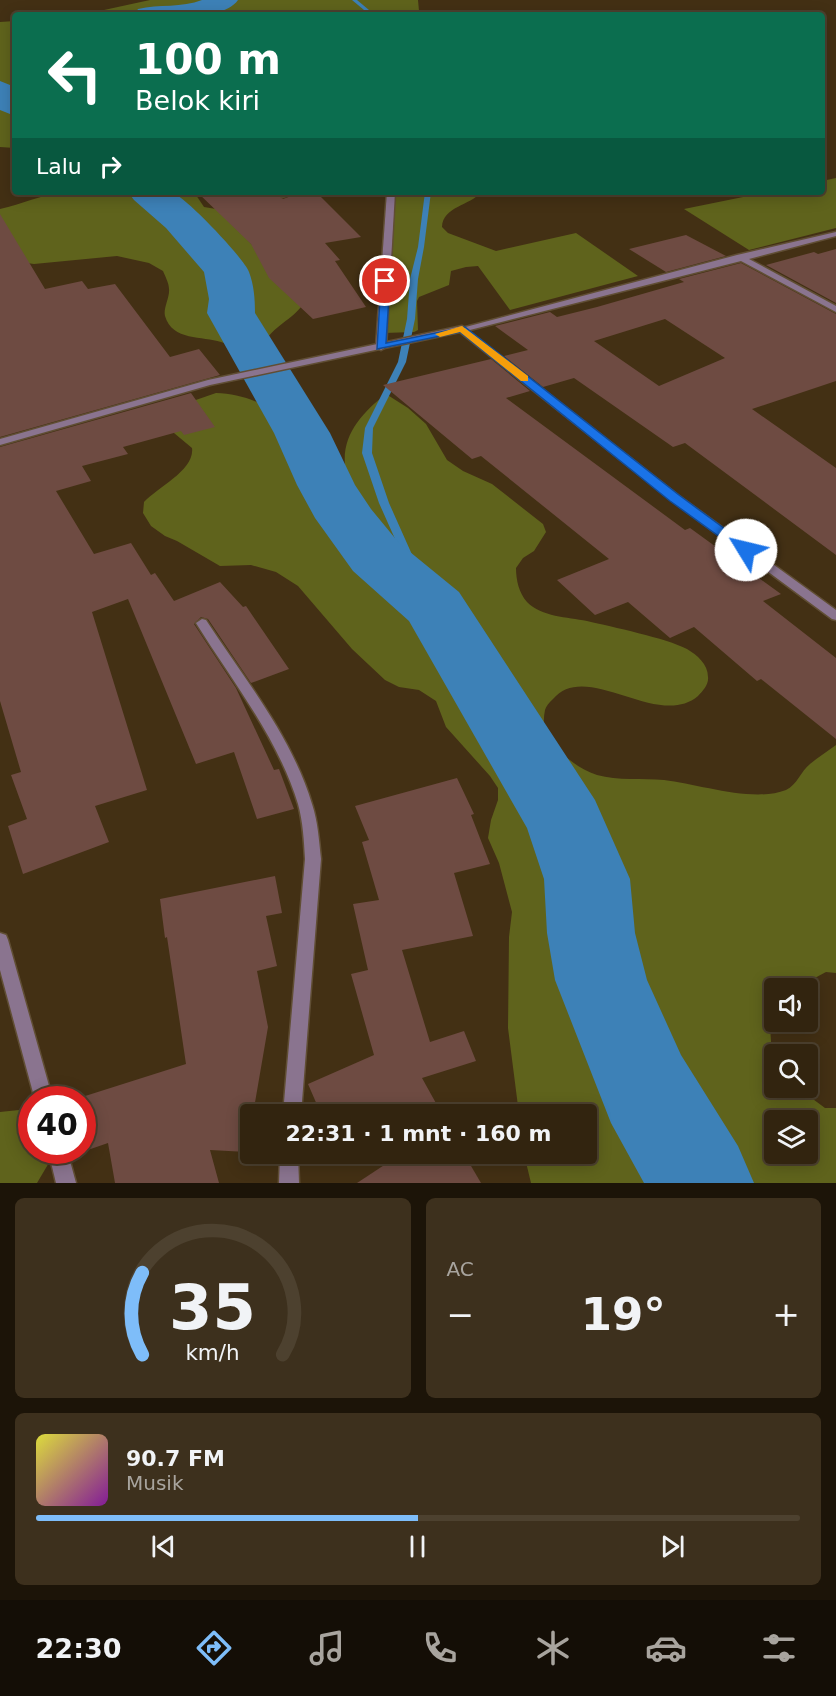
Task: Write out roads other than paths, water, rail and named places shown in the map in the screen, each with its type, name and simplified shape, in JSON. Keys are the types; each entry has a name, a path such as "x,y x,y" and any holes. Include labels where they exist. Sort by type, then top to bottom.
{"street":[{"path":"381,347 391,195"},
{"path":"0,442 208,383 462,329 836,234"},
{"path":"740,257 836,309"},
{"path":"462,329 675,498 836,616"},
{"path":"202,623 286,757 303,797 310,830 313,859 293,1104"},
{"path":"0,940 40,1086"},
{"path":"61,1164 66,1183"},
{"path":"289,1164 289,1183"}],"waterway":[{"path":"186,12 199,11 225,0"},
{"path":"354,0 369,12"},
{"path":"0,91 12,103"},
{"path":"152,195 181,219 226,270 232,299 231,313 302,433 326,485 346,518 376,557 435,607 566,823 587,879 591,933 601,980 646,1089 701,1183"},
{"path":"428,195 414,279 411,319 402,362 369,428 367,453 384,503 413,568 435,607"}]}
